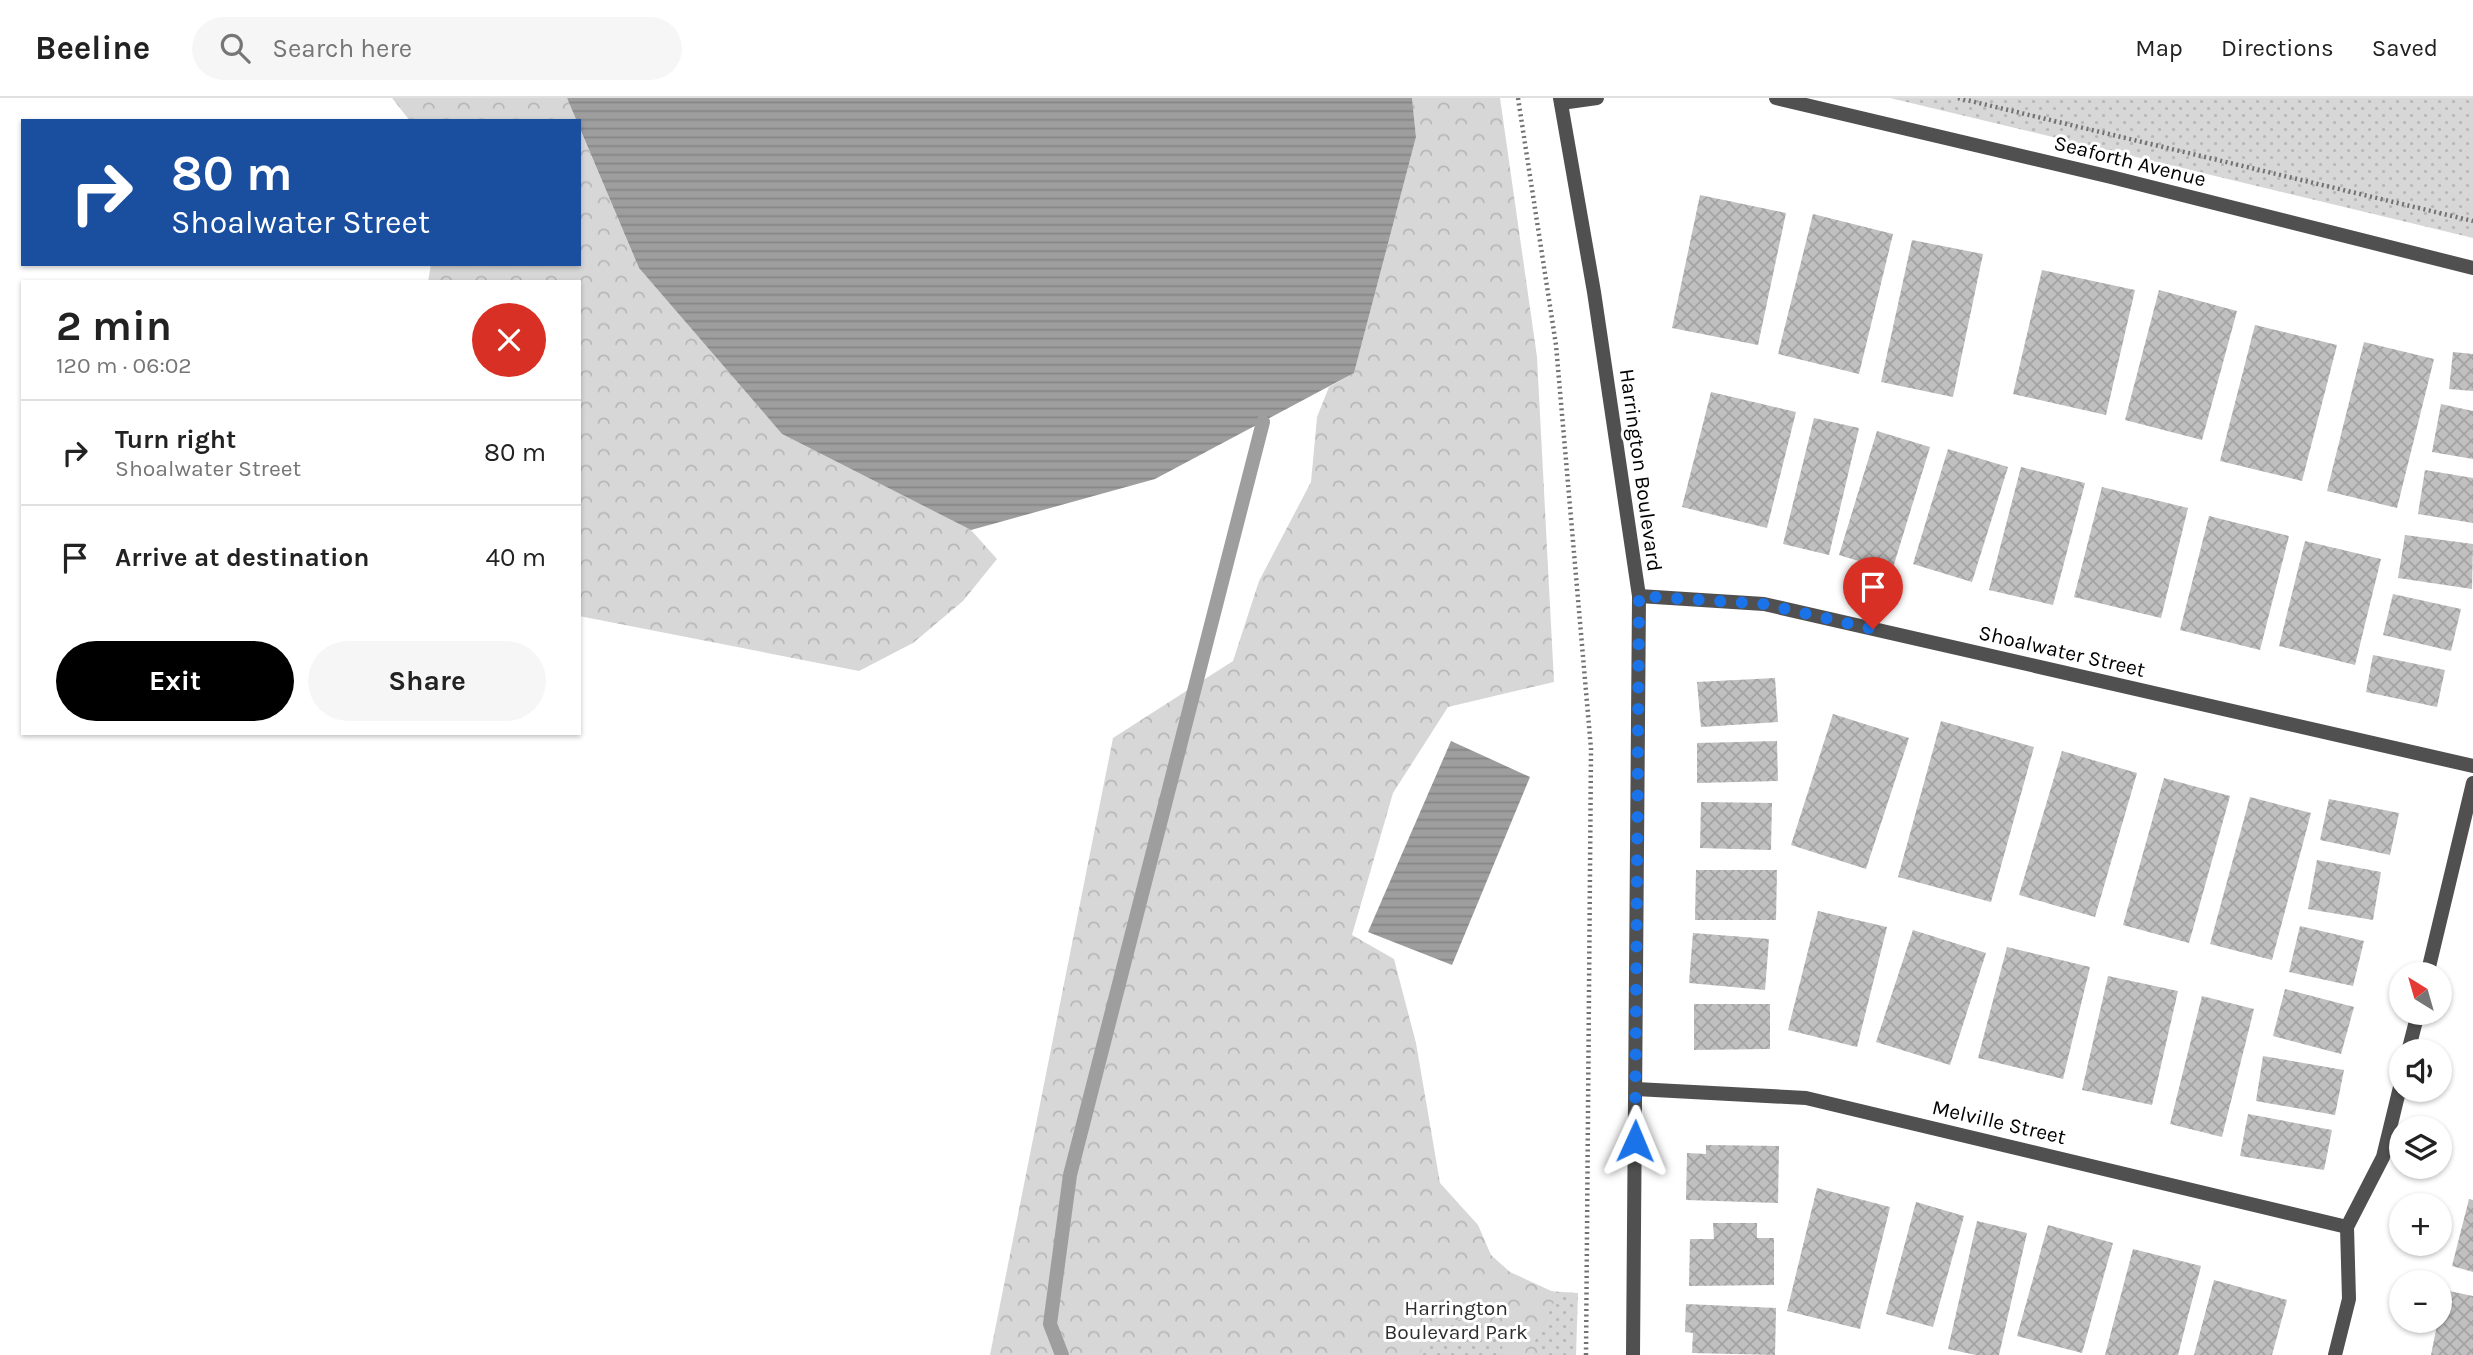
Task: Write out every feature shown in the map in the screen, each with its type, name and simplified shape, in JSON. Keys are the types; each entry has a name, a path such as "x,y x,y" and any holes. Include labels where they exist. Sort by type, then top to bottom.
{"street":[{"path":"1560,101 1597,98"},
{"name":"Seaforth Avenue","path":"1776,98 2473,268"},
{"name":"Harrington Boulevard","path":"1560,101 1594,292 1639,596 1633,1355"},
{"name":"Shoalwater Street","path":"1639,596 1764,604 2473,766"},
{"path":"2430,962 2473,783"},
{"name":"Melville Street","path":"1636,1089 1806,1098 2347,1227"},
{"path":"2335,1355 2349,1299 2347,1227 2383,1157 2396,1102"}],"path":[{"path":"1518,98 1556,345 1591,749 1586,1355"},
{"path":"1958,98 2473,221"}],"green space":[{"path":"392,98 567,98 576,119 408,119"},
{"path":"1412,98 1500,98 1537,357 1554,682 1448,707 1393,793 1352,935 1394,959 1416,1043 1440,1183 1478,1225 1491,1255 1510,1272 1558,1294 1535,1341 1538,1355 1506,1355 1502,1349 1505,1334 1496,1324 1460,1320 1449,1321 1432,1331 1420,1355 990,1355 1113,738 1233,661 1259,581 1311,482 1317,417 1329,387 1354,373 1416,137"},
{"path":"1890,98 2473,98 2473,238"},
{"path":"581,132 639,268 782,434 971,530 997,559 963,601 913,643 859,671 581,616 581,280 428,280 431,266 581,266"},
{"name":"Harrington Boulevard Park","path":"1422,1283 1578,1293 1576,1355 1414,1355"}],"shaded area":[{"path":"567,98 1412,98 1416,137 1354,373 1155,479 971,530 782,434 639,268 581,131 581,119 576,119"},
{"path":"1451,741 1530,777 1452,965 1368,932"}],"building":[{"path":"1700,195 1786,213 1758,345 1672,328"},
{"path":"1813,214 1893,234 1859,374 1778,354"},
{"path":"1912,240 1983,254 1953,397 1881,382"},
{"path":"2042,270 2135,290 2106,415 2013,394"},
{"path":"2159,290 2237,311 2202,440 2125,420"},
{"path":"2255,325 2337,345 2302,481 2220,461"},
{"path":"2364,342 2434,359 2397,508 2327,491"},
{"path":"2453,352 2473,354 2473,391 2449,389"},
{"path":"1711,392 1796,412 1767,528 1682,507"},
{"path":"2441,404 2473,411 2473,459 2432,452"},
{"path":"1814,418 1859,428 1829,555 1783,544"},
{"path":"1877,431 1930,447 1892,571 1839,555"},
{"path":"1948,449 2008,467 1972,582 1913,564"},
{"path":"2021,467 2085,483 2053,605 1989,590"},
{"path":"2425,470 2473,478 2473,523 2418,514"},
{"path":"2102,487 2188,508 2161,618 2074,597"},
{"path":"2209,516 2289,536 2260,650 2180,630"},
{"path":"2405,535 2473,544 2472,589 2398,578"},
{"path":"2305,541 2381,559 2355,665 2279,646"},
{"path":"2393,594 2461,609 2451,651 2383,635"},
{"path":"2373,655 2445,670 2437,707 2366,692"},
{"path":"1775,678 1778,722 1701,727 1697,682"},
{"path":"1833,714 1909,738 1866,869 1791,845"},
{"path":"1941,721 2034,747 1991,902 1898,877"},
{"path":"1777,741 1778,781 1697,783 1697,743"},
{"path":"2062,751 2137,773 2095,917 2019,895"},
{"path":"2164,778 2230,796 2189,943 2123,925"},
{"path":"2250,797 2311,813 2272,960 2210,944"},
{"path":"2329,799 2399,813 2390,855 2320,840"},
{"path":"1701,802 1772,803 1771,850 1700,848"},
{"path":"2317,860 2381,872 2373,920 2308,909"},
{"path":"1696,870 1777,870 1776,920 1695,920"},
{"path":"1818,911 1887,927 1857,1047 1788,1030"},
{"path":"2300,926 2364,941 2353,986 2289,972"},
{"path":"1913,930 1986,953 1950,1065 1876,1042"},
{"path":"1693,933 1769,939 1765,990 1689,983"},
{"path":"2007,947 2090,967 2063,1079 1978,1058"},
{"path":"2108,976 2178,991 2152,1105 2082,1090"},
{"path":"2285,989 2354,1007 2341,1054 2273,1036"},
{"path":"2202,996 2254,1009 2222,1137 2170,1124"},
{"path":"1694,1004 1770,1004 1770,1049 1694,1050"},
{"path":"2263,1056 2344,1070 2335,1115 2256,1101"},
{"path":"2248,1114 2332,1130 2324,1170 2240,1156"},
{"path":"1706,1145 1779,1146 1778,1203 1686,1200 1687,1153 1706,1154"},
{"path":"1817,1188 1890,1207 1860,1329 1787,1311"},
{"path":"2469,1199 2473,1200 2473,1272 2452,1266"},
{"path":"1916,1202 1964,1216 1933,1327 1886,1314"},
{"path":"1977,1221 2027,1233 1999,1355 1976,1355 1948,1349"},
{"path":"1713,1223 1757,1223 1757,1238 1774,1238 1774,1285 1689,1286 1690,1239 1714,1239"},
{"path":"2048,1225 2113,1243 2082,1353 2017,1336"},
{"path":"2133,1249 2201,1266 2178,1355 2105,1355"},
{"path":"2214,1280 2287,1300 2272,1355 2194,1355"},
{"path":"2452,1292 2473,1296 2473,1355 2431,1355 2435,1333 2452,1333"},
{"path":"1686,1304 1776,1308 1775,1355 1692,1353 1693,1333 1685,1332"}],"waterway":[{"path":"1062,1355 1050,1324 1070,1175 1263,422"}],"route":[{"path":"1635,1141 1639,596 1764,604 1873,629"}]}
